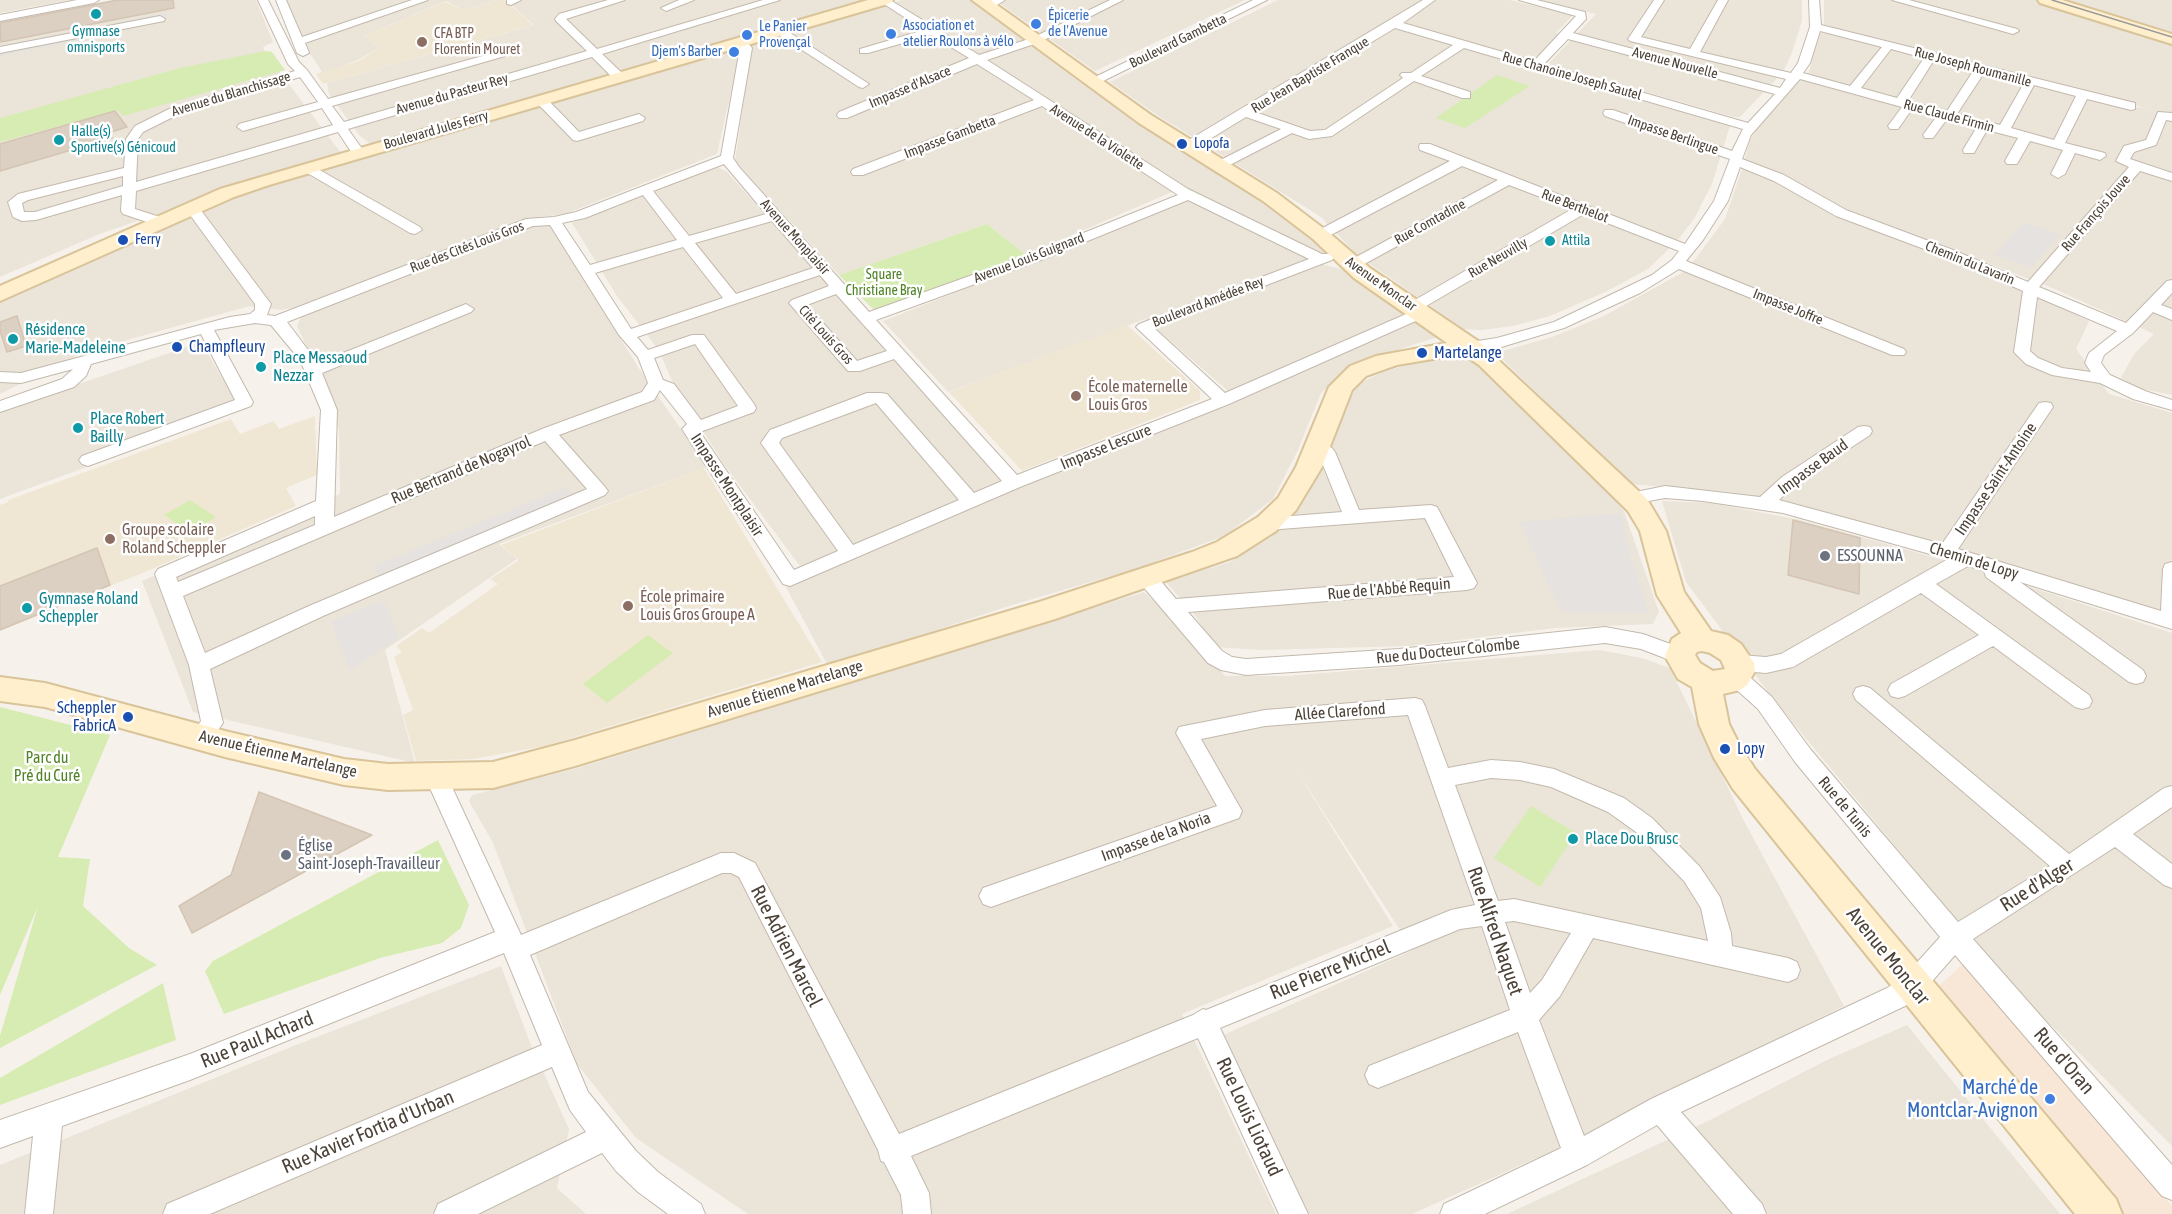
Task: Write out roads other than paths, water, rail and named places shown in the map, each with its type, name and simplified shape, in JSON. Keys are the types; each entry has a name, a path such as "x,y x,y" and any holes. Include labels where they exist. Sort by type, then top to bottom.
{"street":[{"path":"22,14 23,0"},
{"path":"0,18 94,0"},
{"name":"Avenue du Blanchissage","path":"262,0 287,52 294,64 303,72"},
{"name":"Avenue du Blanchissage","path":"281,0 306,61 303,72"},
{"path":"298,42 423,0"},
{"path":"620,0 563,16 560,19 620,78"},
{"path":"666,8 690,0"},
{"name":"Avenue du Pasteur Rey","path":"130,171 55,188 15,202 18,214 22,217 36,216 593,53 772,19 776,0"},
{"name":"Boulevard Jules Ferry","path":"0,294 227,193 742,43 772,19 884,0"},
{"name":"Avenue de la Violette","path":"884,0 1189,195 1268,236 1338,260"},
{"name":"Impasse d'Alsace","path":"843,115 978,59 1036,39 1118,0"},
{"name":"Boulevard Gambetta","path":"1093,81 1262,0"},
{"name":"Rue Jean Baptiste Franque","path":"1187,147 1394,24 1430,0"},
{"path":"1524,0 1581,14 1581,19 1536,66"},
{"name":"Rue Claude Firmin","path":"1659,0 1634,39 1853,90 2100,156"},
{"path":"1694,53 1723,0"},
{"path":"1470,346 1513,339 1567,322 1635,290 1657,278 1677,263 1721,201 1743,138 1750,127 1796,76 1816,27 1814,0"},
{"path":"1897,0 2013,31"},
{"path":"2046,0 2172,39"},
{"name":"Avenue Monclar","path":"989,2 1145,119 1270,197 1320,235 1338,260 1470,346 1509,379 1642,510 1649,523 1671,595 1691,648 1689,671 1728,674"},
{"path":"0,51 160,19"},
{"path":"772,19 863,84"},
{"name":"Rue Chanoine Joseph Sautel","path":"1394,24 1750,127"},
{"name":"Rue Joseph Roumanille","path":"1816,27 2131,106"},
{"path":"864,51 932,31"},
{"name":"Avenue Nouvelle","path":"1567,35 1783,92"},
{"path":"727,158 746,48 742,43"},
{"path":"1251,110 1309,135 1328,133 1406,75 1462,44"},
{"path":"1853,90 1889,45"},
{"path":"243,127 501,54"},
{"path":"1894,126 1931,56"},
{"path":"1929,135 1981,69"},
{"path":"303,72 359,153"},
{"name":"Avenue du Blanchissage","path":"161,222 130,214 128,211 132,139 139,129 153,120 227,94 303,72"},
{"path":"1406,75 1466,94"},
{"path":"2004,130 2030,82"},
{"path":"2058,174 2083,95"},
{"path":"541,100 577,137 639,118"},
{"name":"Impasse Gambetta","path":"858,172 1043,101"},
{"name":"Impasse Berlingue","path":"1609,113 1736,159"},
{"path":"2137,166 2123,161 2129,149 2151,142 2162,115 2172,117"},
{"path":"1969,150 1984,125"},
{"path":"1220,166 1291,129"},
{"path":"2012,161 2026,136"},
{"name":"Rue Berthelot","path":"1425,147 1688,250"},
{"name":"Rue des Cités Louis Gros","path":"276,321 531,222 554,221 580,215 727,158"},
{"name":"Avenue Monplaisir","path":"727,158 733,169 1014,483"},
{"name":"Chemin du Lavarin","path":"1736,159 1779,178 1841,213 2031,287 2022,352 2032,361 2058,372 2104,380 2139,396 2172,405"},
{"path":"1320,235 1461,161"},
{"name":"Rue François Jouve","path":"2031,287 2137,166 2172,177"},
{"path":"309,168 415,230"},
{"name":"Rue Comtadine","path":"1338,260 1508,180"},
{"path":"646,191 733,300"},
{"name":"Avenue Louis Guignard","path":"867,318 1036,257 1189,195"},
{"path":"192,208 263,304 262,311 255,318"},
{"name":"Rue Neuvilly","path":"1417,310 1582,209"},
{"path":"586,272 776,215"},
{"name":"Impasse Montplaisir","path":"554,221 627,335 645,356 656,383 668,388 698,427 690,429 790,579"},
{"name":"Boulevard Amédée Rey","path":"1223,400 1144,327 1338,260"},
{"name":"Impasse Joffre","path":"1677,263 1898,352"},
{"path":"627,335 824,269"},
{"path":"2104,380 2093,363 2097,354 2128,330 2172,284"},
{"name":"Cité Louis Gros","path":"840,287 798,303 854,368 898,352"},
{"path":"2031,287 2128,330"},
{"path":"2151,306 2172,315"},
{"path":"313,371 466,309"},
{"name":"Impasse Lescure","path":"790,579 1014,483 1223,400 1417,310"},
{"path":"0,377 21,378 205,328 255,318 276,321 284,327 308,359 329,410 324,528"},
{"path":"88,460 245,402 205,328"},
{"path":"645,356 698,338 748,408 698,427"},
{"name":"Avenue Étienne Martelange","path":"0,689 45,695 201,737 345,772 388,777 493,775 575,753 1045,611 1227,549 1267,524 1287,504 1299,487 1341,387 1358,371 1376,363 1397,358 1470,346"},
{"path":"0,407 68,382 81,373 83,363"},
{"path":"548,433 648,396 656,383"},
{"path":"849,554 770,443 776,434 873,397 881,398 972,502"},
{"name":"Impasse Saint-Antoine","path":"1946,552 2045,407"},
{"name":"Impasse Baud","path":"1764,504 1788,481 1864,431"},
{"name":"Rue Bertrand de Nogayrol","path":"171,593 548,433 599,491 316,611 199,665"},
{"path":"1267,524 1353,517 1326,452 1316,447"},
{"name":"Chemin de Lopy","path":"1632,498 1665,492 1784,507 1946,552 2171,622"},
{"path":"201,737 212,723 199,665 165,574 326,504"},
{"name":"Rue de l'Abbé Requin","path":"1174,606 1467,583 1431,512 1353,517"},
{"path":"1691,648 1718,643 1731,652 1728,674 1786,661 1923,584 1973,561 2136,676"},
{"path":"2171,622 2172,569"},
{"path":"1147,578 1174,606"},
{"path":"1923,584 2082,701"},
{"name":"Rue du Docteur Colombe","path":"1174,606 1215,657 1228,664 1246,667 1399,657 1605,634 1691,648"},
{"path":"1898,690 1994,636"},
{"name":"Avenue Monclar","path":"1728,674 1707,693 1714,724 1725,749 1744,779 2101,1214"},
{"name":"Rue de Tunis","path":"1728,674 1766,703 1803,756 1955,937"},
{"path":"1863,694 2068,867"},
{"name":"Allée Clarefond","path":"1265,717 1415,706"},
{"name":"Rue Alfred Naquet","path":"1415,706 1576,1155"},
{"name":"Impasse de la Noria","path":"991,896 1231,811 1187,733 1265,717"},
{"path":"1441,778 1491,769 1520,771 1554,778 1616,805 1644,825 1692,874 1712,905 1719,933 1721,955"},
{"path":"436,777 512,943 579,1101 626,1161 648,1182 691,1214"},
{"name":"Rue d'Alger","path":"1454,1214 1576,1155 1660,1108 1896,997 1912,986 1955,937 2068,867 2172,795"},
{"path":"2116,834 2172,878"},
{"name":"Rue Adrien Marcel","path":"512,943 722,863 734,863 747,870 891,1151 915,1193 917,1214"},
{"name":"Rue Pierre Michel","path":"891,1151 1203,1021 1459,918 1514,910 1788,970"},
{"path":"1378,1075 1525,1017 1551,988 1587,926"},
{"name":"Rue d'Oran","path":"1955,937 2172,1186"},
{"name":"Rue Paul Achard","path":"0,1134 190,1067 478,952 512,943"},
{"name":"Rue Louis Liotaud","path":"1203,1021 1294,1214"},
{"name":"Rue Xavier Fortia d'Urban","path":"177,1214 559,1051"},
{"path":"1660,1108 1752,1214"},
{"path":"39,1214 49,1117"},
{"path":"448,1214 607,1136"}],"tram line":[{"path":"2052,0 2172,37"}],"place":[{"name":"Gymnase omnisports","path":"96,14"},
{"name":"Épicerie de l'Avenue","path":"1036,24"},
{"name":"Association et atelier Roulons à vélo","path":"891,34"},
{"name":"Le Panier Provençal","path":"747,35"},
{"name":"CFA BTP Florentin Mouret","path":"422,42"},
{"name":"Djem's Barber","path":"734,52"},
{"name":"Halle(s) Sportive(s) Génicoud","path":"59,140"},
{"name":"Lopofa","path":"1182,144"},
{"name":"Ferry","path":"123,240"},
{"name":"Attila","path":"1550,241"},
{"name":"Résidence Marie-Madeleine","path":"13,339"},
{"name":"Champfleury","path":"177,347"},
{"name":"Martelange","path":"1422,353"},
{"name":"Place Messaoud Nezzar","path":"261,367"},
{"name":"École maternelle Louis Gros","path":"1076,396"},
{"name":"Place Robert Bailly","path":"78,428"},
{"name":"Groupe scolaire Roland Scheppler","path":"110,539"},
{"name":"ESSOUNNA","path":"1825,556"},
{"name":"École primaire Louis Gros Groupe A","path":"628,606"},
{"name":"Gymnase Roland Scheppler","path":"27,608"},
{"name":"Scheppler FabricA","path":"128,717"},
{"name":"Lopy","path":"1725,749"},
{"name":"Place Dou Brusc","path":"1573,839"},
{"name":"Église Saint-Joseph-Travailleur","path":"286,855"},
{"name":"Marché de Montclar-Avignon","path":"2050,1099"}],"park label":[{"name":"Square Christiane Bray","path":"884,284"},
{"name":"Parc du Pré du Curé","path":"47,767"}]}
